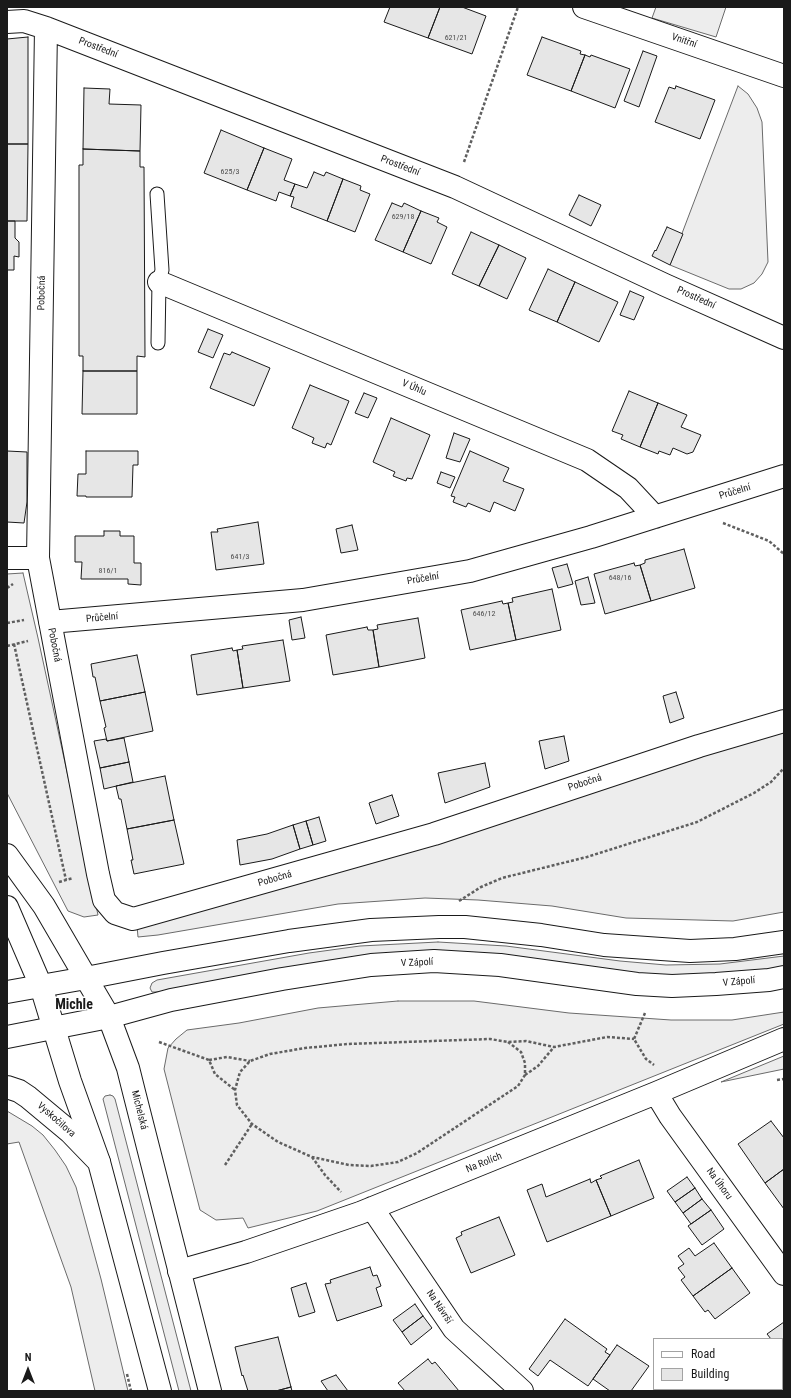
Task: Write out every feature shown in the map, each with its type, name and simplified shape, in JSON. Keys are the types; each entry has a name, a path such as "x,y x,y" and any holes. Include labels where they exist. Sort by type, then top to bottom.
{"street":[{"name":"Vnitřní","path":"584,7 784,76"},
{"name":"Prostřední","path":"7,22 24,21 46,28 455,188 784,338"},
{"name":"Pobočná","path":"46,28 38,558 98,874 104,900 115,913 133,919 434,834 692,749 784,722"},
{"name":"V Úhlu","path":"159,282 587,460 628,488 655,517"},
{"name":"Průčelní","path":"50,622 303,600 440,577 470,571 591,537 784,476"},
{"path":"7,558 38,558"},
{"name":"Michelská","path":"7,855 44,906 109,1017 128,1068 210,1391"},
{"path":"7,906 41,986 70,1080 99,1162 160,1391"},
{"path":"7,992 289,941 371,930 465,927 541,935 604,945 690,951 735,949 784,942"},
{"name":"V Zápolí","path":"55,1028 109,1017 171,1000 290,977 371,965 426,962 500,965 637,984 672,986 769,980 784,977"},
{"path":"7,1037 55,1028"},
{"name":"Na Rolích","path":"179,1271 246,1252 366,1211 664,1090 784,1039"},
{"name":"Vyskočilova","path":"7,1086 28,1097 70,1132 99,1162"},
{"name":"Na Úhoru","path":"664,1090 670,1116 784,1274"},
{"name":"Na Návrší","path":"366,1211 454,1330 522,1391"}],"lane":[{"path":"157,194 162,270 159,282 158,343"}],"path":[{"path":"455,188 518,7"},
{"path":"722,522 768,541 784,554"},
{"path":"7,646 32,639"},
{"path":"14,644 66,880"},
{"path":"458,901 481,887 502,878 587,857 697,822 754,793 771,782 784,768"},
{"path":"634,1039 645,1013"},
{"path":"554,1047 538,1066 525,1075 518,1086 417,1153 398,1162 371,1166 349,1165 312,1157 278,1142 252,1124 237,1105 235,1090 240,1072 250,1061 270,1054 291,1050 348,1044 490,1039 508,1042 526,1041 554,1047 607,1038 634,1039"},
{"path":"634,1039 646,1059 666,1075 664,1090"},
{"path":"159,1042 209,1060 227,1057 250,1061"},
{"path":"508,1042 521,1052 525,1063 525,1075"},
{"path":"209,1060 216,1074 235,1090"},
{"path":"777,1080 784,1079"},
{"path":"225,1165 252,1124"},
{"path":"312,1157 326,1175 366,1211"},
{"path":"125,1368 131,1391"}],"shaded area":[{"path":"656,7 726,7 716,37 652,18"},
{"path":"738,86 748,94 757,108 762,122 768,262 762,274 754,283 741,289 729,289 670,265"},
{"path":"23,573 98,915 84,917 68,911 7,793 7,574"},
{"path":"784,728 784,912 733,921 626,918 552,906 478,900 425,898 338,904 158,935 138,937 137,926"},
{"path":"438,942 506,946 620,961 666,965 720,964 784,956 784,968 665,977 503,958 159,992 152,992 150,988 152,983 157,980 309,953 360,946"},
{"path":"398,1001 474,1001 569,1013 671,1020 732,1020 784,1012 784,1024 317,1211 248,1228 243,1218 216,1220 200,1210 164,1069 168,1048 176,1039 187,1030 239,1023 318,1008"},
{"path":"784,1056 784,1069 721,1082"},
{"path":"110,1095 115,1099 191,1391 179,1391 103,1099 105,1096"},
{"path":"7,1111 32,1126 43,1135 66,1166 76,1187 101,1279 128,1391 95,1391 71,1287 19,1142 7,1144"}],"building":[{"path":"390,7 440,7 428,38 384,22"},
{"path":"440,7 462,7 486,16 472,54 428,38"},
{"path":"28,37 28,144 7,144 7,39"},
{"path":"542,37 581,51 580,54 585,55 571,91 527,75"},
{"path":"643,51 657,56 639,107 624,101"},
{"path":"585,55 590,57 591,55 630,69 615,108 571,91"},
{"path":"676,86 715,100 700,139 655,122 669,87 675,89"},
{"path":"84,88 110,89 109,104 141,105 140,151 83,149"},
{"path":"221,130 264,148 247,190 204,173"},
{"path":"7,144 28,144 27,221 7,221"},
{"path":"264,148 292,159 284,180 295,184 290,196 279,192 276,201 247,190"},
{"path":"83,149 140,151 140,167 144,167 145,357 137,356 137,371 83,371 83,356 79,356 79,165 83,165"},
{"path":"314,172 324,176 326,172 343,179 327,221 291,207 294,197 290,196 295,184 307,188"},
{"path":"343,179 361,186 360,190 370,194 355,232 327,221"},
{"path":"579,195 601,205 591,226 569,215"},
{"path":"392,203 402,207 404,203 421,211 403,252 375,240"},
{"path":"421,211 439,218 437,222 447,227 431,264 403,252"},
{"path":"7,221 15,221 15,238 19,242 19,257 14,256 14,270 7,270"},
{"path":"667,227 683,234 670,265 652,256 655,250 656,251"},
{"path":"471,232 499,245 479,286 452,274"},
{"path":"499,245 526,258 507,299 479,286"},
{"path":"548,269 575,282 557,322 529,310"},
{"path":"575,282 618,302 599,342 557,322"},
{"path":"630,291 644,297 634,320 620,315"},
{"path":"208,329 223,335 213,358 198,352"},
{"path":"232,352 270,368 254,406 210,388 224,353 230,355"},
{"path":"83,371 137,371 137,414 82,414"},
{"path":"310,385 349,401 331,445 327,443 325,448 312,443 314,438 292,428"},
{"path":"629,391 658,403 640,447 621,439 623,435 612,431"},
{"path":"364,393 377,398 368,418 355,413"},
{"path":"658,403 687,415 681,427 701,435 693,452 687,454 673,448 670,455 659,451 658,454 640,447"},
{"path":"391,418 430,435 412,479 407,478 406,481 393,476 395,472 373,462"},
{"path":"454,433 470,439 460,462 446,458"},
{"path":"7,451 27,452 27,502 24,523 7,522"},
{"path":"86,451 138,451 138,465 133,465 132,497 77,496 78,474 86,474"},
{"path":"470,451 509,468 503,481 524,489 515,511 494,502 490,512 468,503 466,507 453,502 455,497 451,496"},
{"path":"441,472 455,477 450,488 437,483"},
{"path":"258,522 264,564 216,570 211,532 218,532 217,529"},
{"path":"352,525 358,550 341,553 336,529"},
{"path":"104,531 120,531 120,536 134,536 134,563 141,563 141,585 128,584 128,579 81,579 82,562 75,562 75,536 104,536"},
{"path":"684,549 695,588 651,601 640,565 645,563 645,560"},
{"path":"634,563 635,566 640,565 651,601 605,614 594,574"},
{"path":"567,564 573,584 558,588 552,568"},
{"path":"588,577 595,603 581,605 575,581"},
{"path":"552,589 561,630 516,640 508,603 513,602 512,598"},
{"path":"502,601 503,604 508,603 516,640 470,650 461,610"},
{"path":"301,617 305,638 292,640 289,620"},
{"path":"418,618 425,658 379,667 373,630 378,629 377,625"},
{"path":"367,627 368,630 373,630 379,667 333,675 326,635"},
{"path":"283,640 290,681 243,688 237,650 243,649 242,646"},
{"path":"232,648 233,651 237,650 243,688 197,695 191,655"},
{"path":"137,655 145,692 100,701 91,664"},
{"path":"145,692 153,731 107,741 104,728 106,727 100,701"},
{"path":"676,692 684,718 670,723 663,696"},
{"path":"564,736 569,761 545,769 539,741"},
{"path":"124,738 129,762 100,768 94,741 106,739 107,741"},
{"path":"129,762 133,782 104,789 100,768"},
{"path":"485,763 490,787 445,803 438,773"},
{"path":"165,776 174,820 127,829 121,799 119,799 116,786"},
{"path":"392,795 399,816 376,824 369,803"},
{"path":"319,817 326,841 313,845 306,821"},
{"path":"174,820 184,864 134,874 127,829"},
{"path":"306,821 313,845 300,849 293,825"},
{"path":"293,825 300,849 272,859 240,865 237,840 267,834"},
{"path":"771,1121 784,1138 784,1169 765,1183 738,1144"},
{"path":"639,1160 654,1198 611,1216 596,1180 602,1178 600,1176"},
{"path":"784,1169 784,1209 765,1183"},
{"path":"687,1177 695,1188 675,1202 667,1191"},
{"path":"590,1179 591,1183 596,1180 611,1216 547,1242 527,1190 542,1184 546,1197"},
{"path":"695,1188 702,1199 683,1213 675,1202"},
{"path":"702,1199 711,1210 691,1224 683,1213"},
{"path":"711,1210 724,1229 702,1245 688,1226"},
{"path":"499,1217 515,1255 471,1273 456,1238 462,1235 461,1232"},
{"path":"714,1243 732,1268 693,1296 681,1280 685,1277 678,1268 684,1264 678,1256 689,1248 695,1256"},
{"path":"370,1267 373,1276 377,1275 381,1286 376,1288 382,1306 337,1321 325,1284 331,1283 330,1280"},
{"path":"732,1268 750,1293 715,1319 708,1310 705,1312 693,1296"},
{"path":"306,1283 315,1312 299,1317 291,1288"},
{"path":"415,1304 423,1316 402,1332 393,1320"},
{"path":"423,1316 432,1328 411,1345 402,1332"},
{"path":"565,1319 607,1349 605,1352 610,1355 588,1386 550,1360 538,1376 529,1369"},
{"path":"784,1322 783,1344 783,1338 770,1338 767,1334"},
{"path":"278,1337 291,1387 276,1391 248,1391 243,1375 242,1376 235,1347"},
{"path":"617,1345 649,1366 631,1391 610,1391 593,1379"},
{"path":"428,1359 432,1364 435,1362 459,1391 405,1391 398,1383"},
{"path":"336,1375 348,1391 328,1391 321,1381"},
{"path":"291,1387 292,1391 276,1391"},
{"path":"735,1390 759,1390 759,1391"}],"district":[{"name":"Michle","path":"74,1005"}]}
